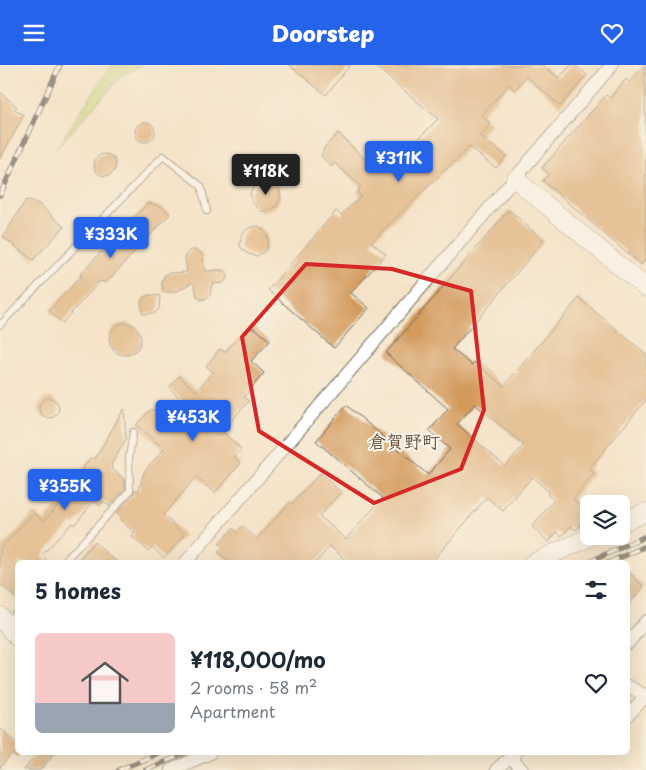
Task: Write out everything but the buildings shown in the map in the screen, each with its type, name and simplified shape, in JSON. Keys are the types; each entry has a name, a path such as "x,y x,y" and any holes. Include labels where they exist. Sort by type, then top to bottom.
{"street":[{"path":"188,560 612,65"},
{"path":"515,179 646,288"},
{"path":"630,519 646,513"},
{"path":"540,560 580,541"},
{"path":"2,620 15,635"},
{"path":"630,641 646,621"},
{"path":"630,687 646,696 630,713"},
{"path":"171,770 205,755"},
{"path":"496,770 510,755"},
{"path":"512,755 522,770"}],"lane":[{"path":"0,325 163,156 201,186 207,211"},
{"path":"66,560 130,491 129,457 132,432"},
{"path":"2,620 15,612"}],"highlighted area":[{"path":"306,264 392,269 471,291 484,410 461,469 374,503 259,431 242,337"}],"green space":[{"path":"112,65 143,65 122,75 55,150"}],"railway":[{"path":"0,195 60,65"},
{"path":"594,560 646,536"},
{"path":"615,560 646,546"},
{"path":"119,770 153,755"},
{"path":"146,770 180,755"}],"district":[{"name":"倉賀野町","path":"404,440"}]}
